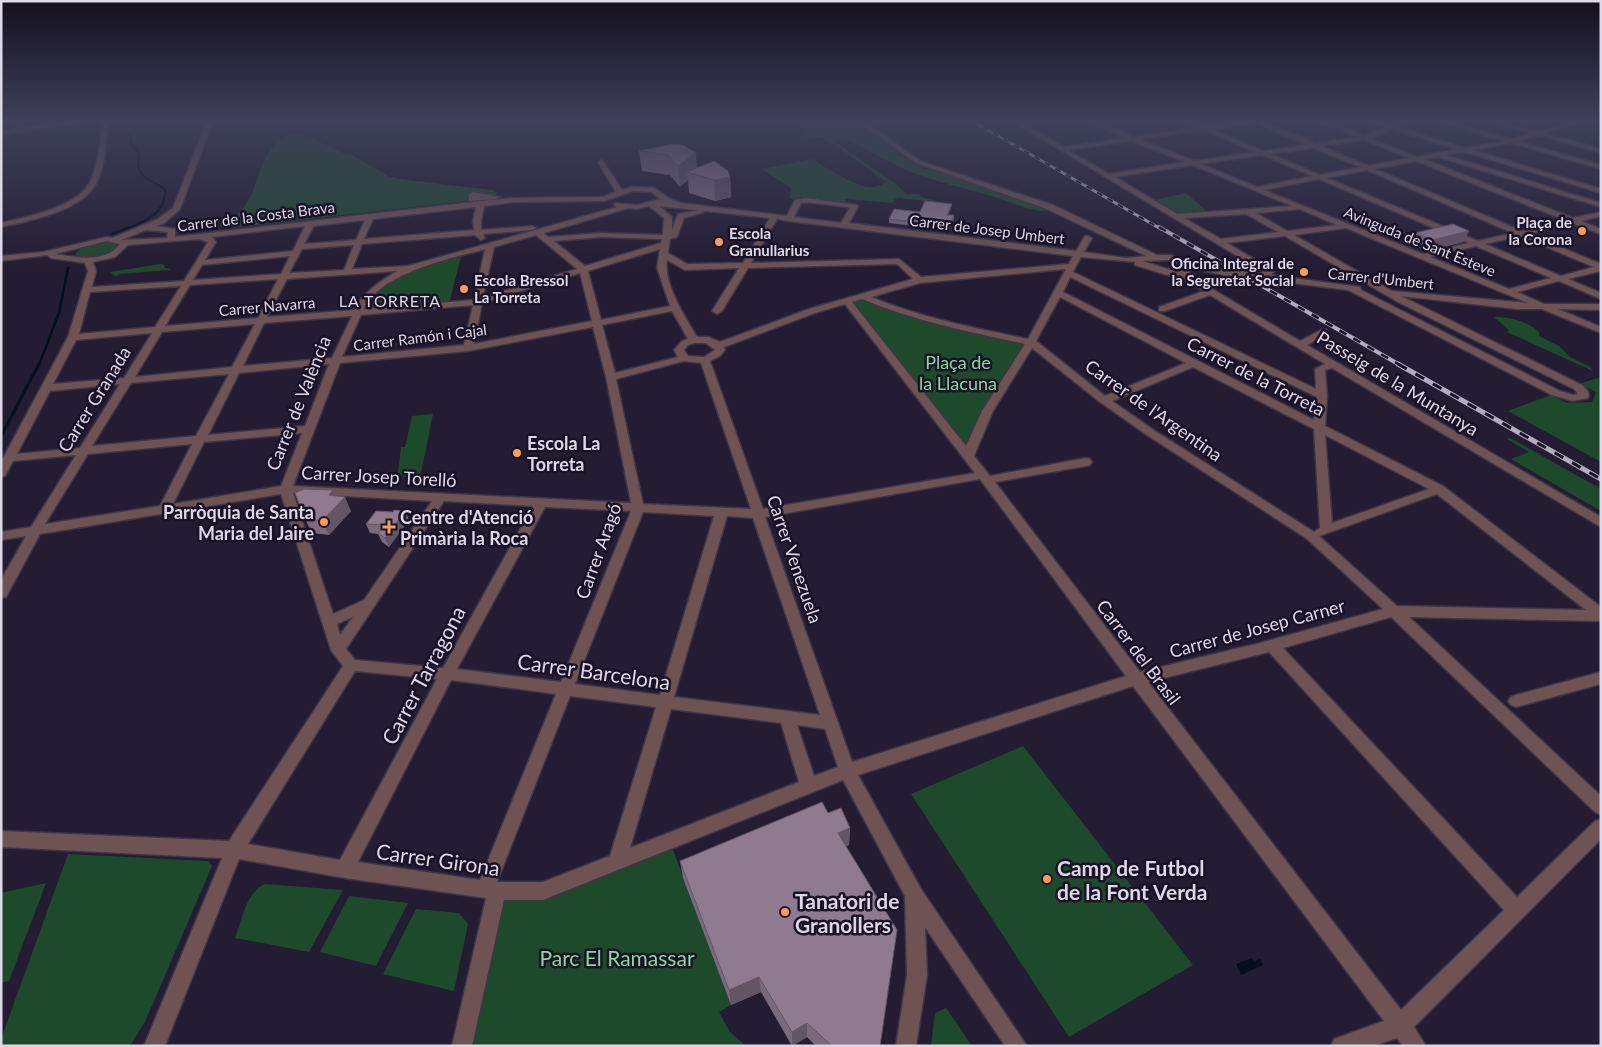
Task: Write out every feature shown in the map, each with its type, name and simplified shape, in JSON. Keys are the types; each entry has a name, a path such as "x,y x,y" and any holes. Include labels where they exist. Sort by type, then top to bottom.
{"street":[{"path":"1,225 44,214 77,198 93,185 96,170"},
{"path":"1,260 43,254 95,240 115,239 145,228 170,216 176,209 191,170"},
{"path":"605,170 626,207 680,205"},
{"path":"942,170 1050,206 1154,258"},
{"path":"1096,170 1269,270 1270,273 1267,276"},
{"path":"1106,176 1147,170"},
{"name":"Avinguda de Sant Esteve","path":"1210,170 1601,330"},
{"path":"1305,170 1601,296"},
{"path":"1256,189 1357,170"},
{"path":"1372,170 1601,268"},
{"path":"1443,170 1601,232"},
{"path":"1488,170 1601,204"},
{"path":"1530,170 1601,191"},
{"path":"617,194 632,189 654,190 660,192 662,198"},
{"path":"491,194 514,200"},
{"name":"Carrer de la Costa Brava","path":"125,243 171,240 481,203 514,200 594,200 617,194"},
{"path":"653,205 662,198"},
{"path":"662,198 680,205"},
{"path":"789,219 798,202 806,200 848,205 854,208 844,225"},
{"path":"468,348 488,246 477,232 476,220 481,203"},
{"path":"653,205 668,217 669,224 665,241 668,257 661,268 675,308 694,340"},
{"name":"Carrer de Josep Umbert","path":"680,205 713,211 844,225 1126,260"},
{"name":"Carrer de València","path":"351,665 338,650 286,489 308,429 356,312 369,294 410,268 626,207"},
{"path":"1175,216 1301,208"},
{"name":"Carrer de Josep Umbert","path":"668,257 678,219 687,214 713,211"},
{"path":"1247,211 1388,292 1578,387 1584,392 1584,396 1572,398 1560,395 1350,288"},
{"path":"1421,257 1575,222 1601,214"},
{"path":"348,272 370,216"},
{"path":"717,311 743,266 775,217"},
{"path":"164,510 311,223"},
{"path":"200,263 359,242 560,226"},
{"path":"1220,242 1346,226"},
{"path":"145,228 163,228 172,231 171,240"},
{"path":"538,232 584,269"},
{"path":"548,239 601,235 642,236 665,241"},
{"path":"631,255 642,236"},
{"path":"197,237 208,238 212,242"},
{"path":"968,456 973,441 998,395 1031,342 1088,238"},
{"path":"1,260 67,257 88,260 115,253 125,243 115,239"},
{"name":"Carrer de la Costa Brava","path":"115,253 160,241"},
{"name":"Carrer Navarra","path":"73,337 477,302 631,255 665,241"},
{"name":"Carrer de la Costa Brava","path":"115,253 212,242"},
{"name":"Carrer Granada","path":"1,593 35,531 212,242"},
{"path":"67,257 69,251 77,246"},
{"path":"668,257 685,267 899,261 919,280"},
{"path":"1154,258 1150,262 1155,268"},
{"path":"1126,260 1177,258 1184,270"},
{"path":"1,473 73,337 92,271 88,260"},
{"path":"1126,260 1155,268 1184,270"},
{"path":"86,290 410,268"},
{"path":"1508,292 1601,268"},
{"name":"Carrer Aragó","path":"462,1046 491,890 638,509 611,377 584,269"},
{"path":"684,358 678,350 685,343 694,340 708,340 719,346 812,311 919,280 1070,269 1322,396"},
{"name":"Carrer d'Umbert","path":"1184,270 1267,276 1350,288 1543,306"},
{"name":"Passeig de la Muntanya","path":"1184,270 1210,292 1601,523"},
{"path":"1156,311 1210,292"},
{"name":"Carrer de la Torreta","path":"1058,293 1319,429 1439,489 1601,616"},
{"name":"Carrer de l'Argentina","path":"864,297 883,305 959,327 1031,342 1104,400 1310,535 1394,611 1601,807"},
{"name":"Carrer del Brasil","path":"847,302 985,477 1399,1027 1416,1046"},
{"path":"1543,306 1601,307"},
{"name":"Carrer Ramón i Cajal","path":"47,388 468,348 675,308"},
{"path":"1299,345 1324,332"},
{"path":"611,377 684,358 705,360 718,354 719,346"},
{"name":"Carrer Venezuela","path":"705,360 847,771 914,896 1017,1046"},
{"path":"1104,400 1149,383 1192,363"},
{"path":"1326,530 1319,429 1322,396 1320,369 1332,364"},
{"path":"9,458 308,429"},
{"name":"Carrer Josep Torelló","path":"1,536 286,489 759,514 1086,462"},
{"path":"1310,535 1439,489"},
{"path":"338,650 441,497"},
{"name":"Carrer Tarragona","path":"345,869 447,674 541,502"},
{"path":"616,863 722,511"},
{"path":"329,622 368,604"},
{"name":"Carrer de Josep Carner","path":"847,771 1136,679 1272,646 1394,611 1601,616"},
{"path":"1272,646 1516,910"},
{"path":"154,1046 234,850 351,665"},
{"name":"Carrer Barcelona","path":"351,665 447,674 831,723"},
{"path":"1516,701 1601,678"},
{"path":"787,718 808,786"},
{"name":"Carrer Girona","path":"1,839 234,850 345,869 491,890 543,891 847,771"},
{"path":"1341,1046 1399,1027 1601,827"},
{"path":"906,1046 917,975 914,896"}],"green space":[{"path":"261,170 377,170 388,176 399,179 492,190 498,193 492,198 230,228 231,223 254,189"},
{"path":"763,170 830,170 853,182 869,187 875,187 886,182 869,170 875,170 897,185 906,194 919,194 921,197 944,203 899,198 895,199 892,203 846,199 845,202 806,197 790,199 791,188"},
{"path":"907,170 929,170 945,173 1052,210 1041,211 1026,208"},
{"path":"1186,193 1210,214 1175,216 1149,201"},
{"path":"102,241 117,243 118,245 103,255 85,257 75,254 82,247"},
{"path":"462,253 449,304 356,312 378,288 390,279 416,267"},
{"path":"165,265 164,268 172,269 119,274 116,277 110,272"},
{"name":"Plaça de la Llacuna","path":"864,297 959,327 1031,342 968,456 847,301"},
{"path":"1494,317 1524,322 1539,332 1539,336 1559,346 1570,357 1590,367 1593,371 1507,332 1509,330"},
{"path":"1601,377 1601,462 1508,411 1551,395 1567,403 1592,402 1596,392 1579,384"},
{"path":"433,414 419,483 398,474 401,447 405,447 412,416"},
{"path":"1510,438 1601,489 1601,511 1511,459 1529,452 1507,439"},
{"name":"Camp de Futbol de la Font Verda","path":"1023,746 1193,965 1069,1037 911,794"},
{"name":"Parc El Ramassar","path":"670,842 731,1005 719,1012 730,1032 746,1046 462,1046 497,891 543,891"},
{"path":"68,854 208,861 212,866 145,1022 130,1046 1,1046 1,1039"},
{"path":"46,883 9,981 1,983 1,893"},
{"path":"265,884 343,890 309,952 235,938 249,900 253,893"},
{"path":"349,896 408,903 376,966 320,952"},
{"path":"416,909 459,913 468,924 454,991 383,974"},
{"path":"946,1008 972,1046 931,1046 935,1013"}],"water":[{"path":"1252,958 1254,961 1260,959 1263,965 1241,975 1236,964"}],"building":[{"path":"692,170 726,170 730,177 714,180 687,172"},
{"path":"925,201 952,204 947,215 954,215 950,226 889,219 894,209 920,212"},
{"path":"1453,224 1469,231 1433,240 1415,233"},
{"path":"304,489 333,490 329,495 345,497 322,521 305,519 295,493"},
{"path":"394,510 405,511 385,538 378,533 384,525 366,524 376,511 393,512"},
{"name":"Tanatori de Granollers","path":"822,802 828,813 841,808 850,828 838,833 897,930 880,1046 832,1046 807,1023 792,1032 759,977 729,990 680,861"}],"waterway":[{"path":"127,229 154,215 163,204 165,197 165,189 146,178 139,170"},
{"path":"112,234 130,227"},
{"path":"39,365 59,313 68,268"},
{"path":"1,436 39,364"}],"railway":[{"path":"1058,170 1161,229"},
{"path":"1159,227 1400,365"},
{"path":"1398,364 1601,479"}],"place":[{"name":"Plaça de la Corona","path":"1582,231"},
{"name":"Escola Granullarius","path":"719,242"},
{"name":"Oficina Integral de la Seguretat Social","path":"1304,272"},
{"name":"Escola Bressol La Torreta","path":"464,289"},
{"name":"Escola La Torreta","path":"517,453"},
{"name":"Parròquia de Santa Maria del Jaire","path":"324,522"},
{"name":"Centre d'Atenció Primària la Roca","path":"389,527"},
{"name":"Camp de Futbol de la Font Verda","path":"1047,879"},
{"name":"Tanatori de Granollers","path":"785,912"}],"district":[{"name":"LA TORRETA","path":"390,300"}]}
